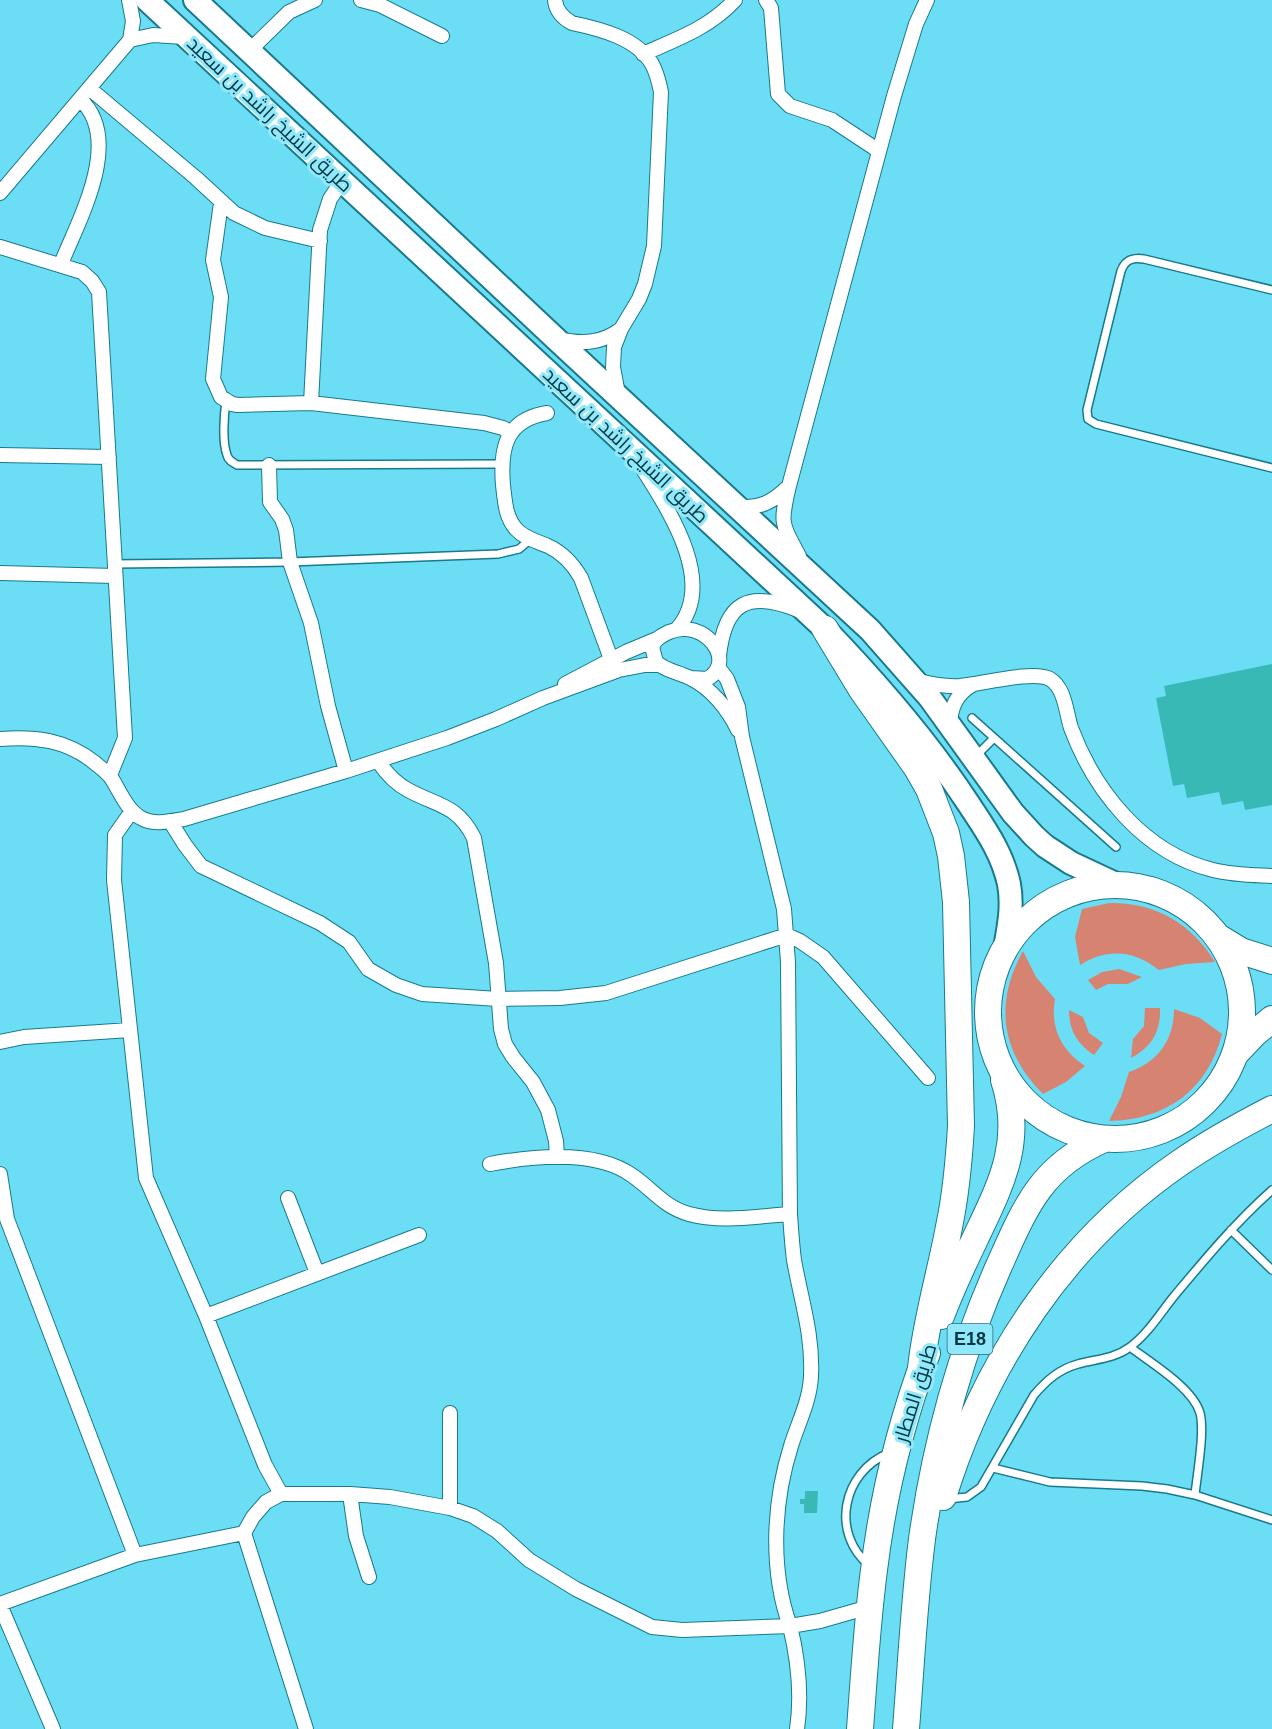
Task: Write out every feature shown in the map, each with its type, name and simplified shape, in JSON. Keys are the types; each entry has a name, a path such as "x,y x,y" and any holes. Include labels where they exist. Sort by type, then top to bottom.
{"highway":[{"path":"816,621 917,768 938,811 951,856 956,902 961,1126 952,1213 928,1317 921,1368"},
{"path":"1118,885 1151,890 1174,899 1195,912 1217,936 1233,963 1241,993 1242,1023 1236,1053 1221,1084 1198,1109 1184,1119 1153,1133 1119,1139 1104,1139 1072,1132 1044,1118 1020,1098 1002,1071 990,1041 987,1009 992,977 1005,948 1026,921 1053,901 1084,888 1118,885"},
{"path":"1217,936 1241,951 1272,961"},
{"path":"1236,1053 1272,1019"},
{"name":"طريق المطار","path":"860,1729 874,1569 897,1451 921,1368 953,1287 1004,1176 1010,1147 1011,1124 1010,1101 1002,1071"},
{"path":"918,1581 942,1498 964,1436 991,1376 1026,1319 1065,1267 1108,1222 1155,1181 1206,1145 1272,1109"},
{"name":"طريق المطار","path":"906,1729 918,1581 928,1503 944,1426 966,1351 994,1278 1023,1213 1041,1185 1077,1152 1104,1139"}],"main road":[{"name":"طريق الشيخ راشد بن سعيد","path":"147,0 816,621 868,674 920,736 992,839 1005,868 1011,900 1005,948"},
{"name":"طريق الشيخ راشد بن سعيد","path":"195,0 870,630 914,680 1023,825 1045,846 1080,868 1118,885"}],"street":[{"path":"0,192 130,40 133,21 129,0"},
{"path":"249,51 289,12 315,0"},
{"path":"361,0 380,5 442,36"},
{"path":"555,0 559,12 565,19 622,38 637,47 654,68 662,92 654,246 645,284 621,329 612,357 618,397"},
{"path":"643,54 687,35 720,16 735,0"},
{"path":"766,0 771,8 778,94 790,106 832,120 879,151"},
{"path":"806,571 784,526 783,509 879,151 916,24 927,0"},
{"path":"130,40 165,35 188,38"},
{"path":"85,94 196,178 241,217 266,228 320,241"},
{"path":"61,264 96,175 99,156 94,118 85,94"},
{"path":"311,403 320,241 326,209 342,181"},
{"path":"221,202 213,260 221,297 213,379 217,392 226,401 245,405 311,403 484,423 512,433"},
{"path":"0,247 82,272 99,292 124,738 110,775"},
{"path":"556,339 589,343 606,338 621,329"},
{"path":"548,413 524,421 512,433 504,447 501,464 507,513 516,529 559,552 575,568 581,578 611,659"},
{"path":"543,698 611,659 676,629 688,614 691,606 693,588 689,564 674,520 630,449"},
{"path":"0,455 109,458"},
{"path":"269,465 269,497 286,530 290,562 311,623 328,706 346,771"},
{"path":"735,505 752,507 768,503 789,486"},
{"path":"0,573 115,570"},
{"path":"0,739 26,737 59,742 84,753 110,775 132,811 143,819 157,822 184,819 378,761 472,729 543,698 619,670 659,665 691,678 707,679 716,672 725,625 742,606 750,602 768,600 776,602 816,621"},
{"path":"676,629 692,629 704,634 713,643 718,664 736,700 742,737 778,883 787,935 790,1214 794,1260 809,1324 812,1362 808,1396 784,1471 776,1539 780,1594 797,1654 800,1710 796,1729"},
{"path":"657,639 652,652 659,665"},
{"path":"914,680 944,686 1041,675 1053,681 1061,692 1076,741 1091,771 1110,799 1141,832 1158,846 1193,864 1231,873 1272,876"},
{"path":"691,678 721,704 742,737"},
{"path":"950,726 955,701 960,694 974,684"},
{"path":"378,761 398,784 447,807 456,813 469,828 477,848 493,945 501,1029 513,1057 533,1082 545,1103 553,1126 557,1157"},
{"path":"132,811 115,835 114,880 146,1178 206,1316 265,1466 281,1494"},
{"path":"170,821 201,866 320,923 348,942 368,969 396,985 422,994 498,999 560,998 606,993 787,935 812,948 828,962 928,1078"},
{"path":"0,1042 24,1037 130,1030"},
{"path":"490,1164 524,1158 557,1157 596,1161 616,1166 636,1177 663,1202 694,1215 714,1218 790,1214"},
{"path":"0,1174 7,1219 135,1555"},
{"path":"288,1198 318,1274"},
{"path":"206,1316 419,1235"},
{"path":"450,1413 450,1508"},
{"path":"306,1729 244,1533 253,1517 266,1502 281,1494 350,1494 390,1497 450,1508 472,1516 497,1531 529,1560 576,1589 652,1627 682,1630 790,1626 820,1621 870,1607"},
{"path":"350,1494 356,1536 369,1577"},
{"path":"53,1729 0,1604 135,1555 244,1533"}],"lane":[{"path":"1272,290 1144,259 1132,258 1127,261 1121,271 1087,410 1089,419 1096,424 1272,468"},
{"path":"226,401 224,415 227,457 237,465 501,464"},
{"path":"115,570 498,554 519,549 531,539"},
{"path":"972,718 1116,847"},
{"path":"974,759 994,738"},
{"path":"942,1498 959,1499 975,1493 993,1468 1034,1395 1050,1378 1069,1367 1112,1357 1130,1347 1231,1230 1272,1190"},
{"path":"1231,1230 1272,1270"},
{"path":"1130,1347 1188,1392 1197,1406 1201,1423 1195,1496"},
{"path":"874,1569 863,1560 849,1540 845,1515 846,1503 854,1482 868,1466 885,1454 897,1451"},
{"path":"993,1468 1050,1482 1142,1486 1195,1496 1272,1520"}],"shaded area":[{"path":"1109,903 1142,906 1170,918 1195,936 1215,962 1186,964 1159,970 1140,958 1110,954 1080,965 1075,937 1082,909"},
{"path":"1023,951 1036,977 1055,999 1054,1019 1059,1037 1069,1053 1085,1066 1066,1082 1043,1094 1018,1061 1006,1026 1008,989"},
{"path":"1119,969 1142,977 1128,984 1108,984 1096,990 1088,980 1102,972"},
{"path":"1145,1008 1160,1008 1159,1024 1150,1043 1131,1058 1133,1039 1144,1026"},
{"path":"1174,1009 1200,1018 1222,1034 1206,1071 1195,1086 1166,1108 1149,1115 1109,1121 1121,1097 1129,1072 1156,1056 1167,1040 1171,1031"},
{"path":"1069,1010 1083,1017 1089,1033 1103,1043 1094,1055 1075,1036"}],"building":[{"path":"1272,664 1272,805 1245,810 1243,801 1222,805 1219,792 1187,798 1184,784 1173,786 1156,698 1166,696 1164,686"},
{"path":"805,1491 818,1491 817,1513 804,1513 804,1504 800,1504 800,1499 805,1499"}]}
